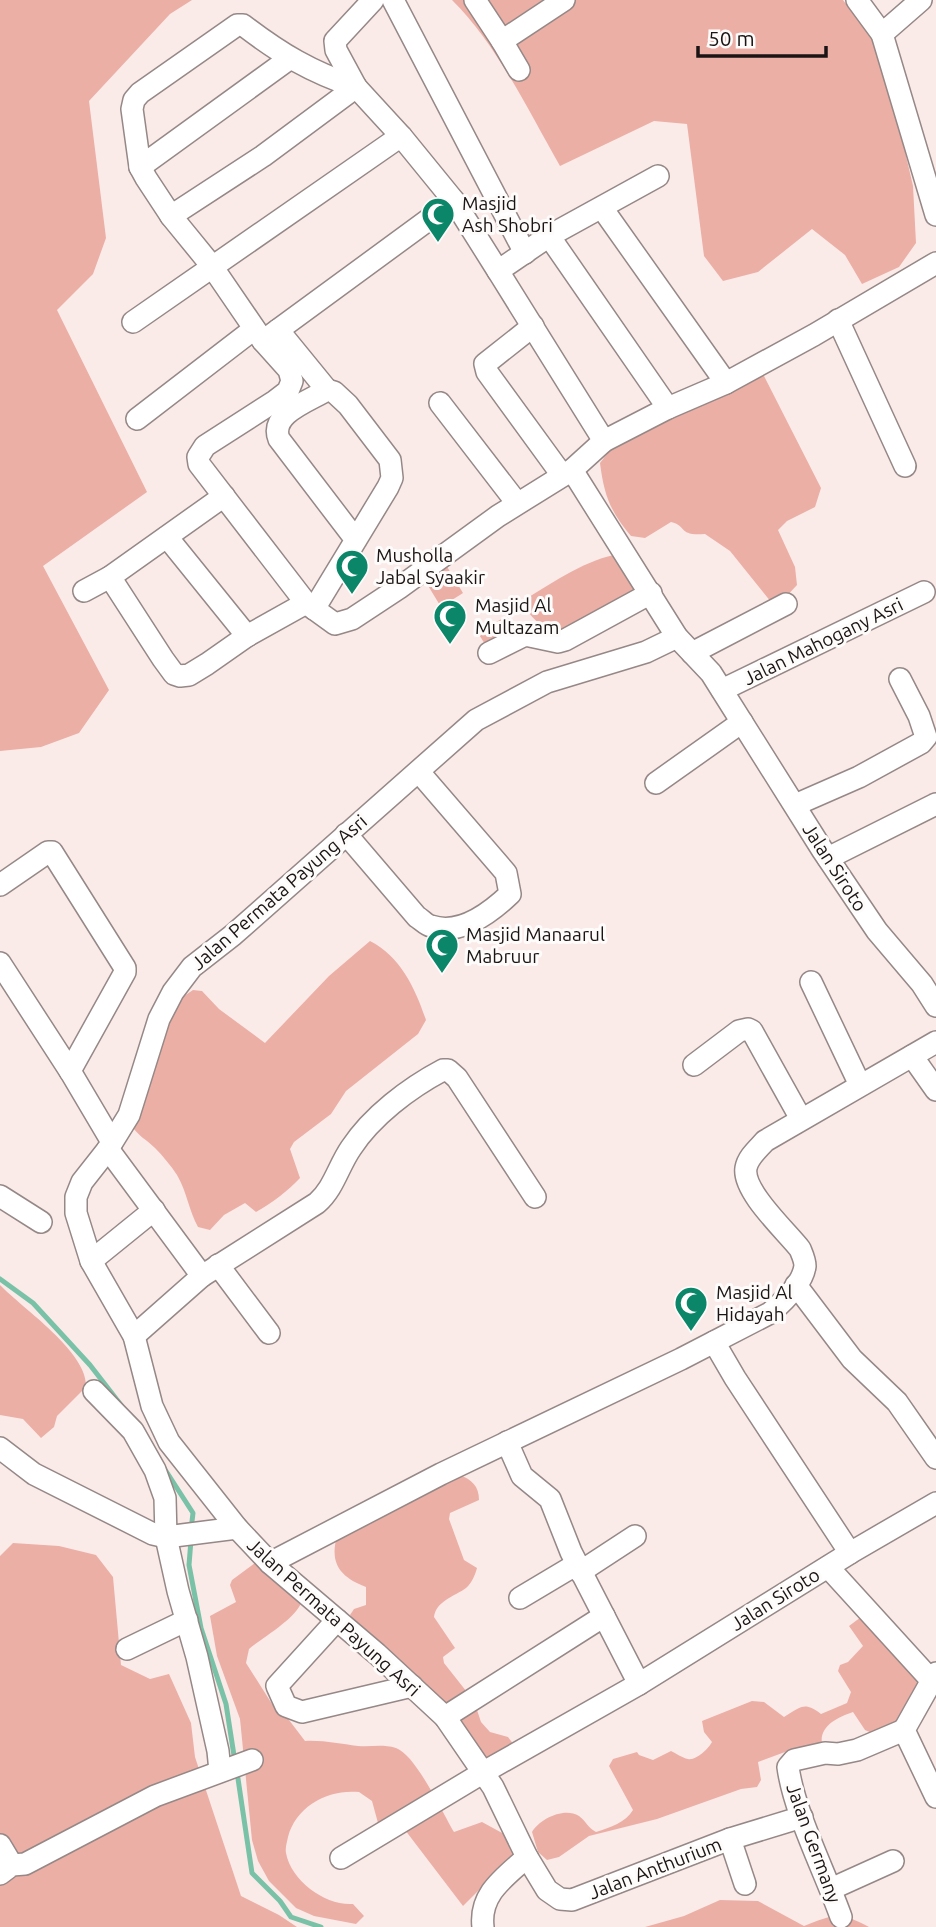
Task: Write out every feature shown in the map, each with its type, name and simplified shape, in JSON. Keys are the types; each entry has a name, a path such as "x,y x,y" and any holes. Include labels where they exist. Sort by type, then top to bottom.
{"street":[{"path":"373,0 335,41 336,50 356,88 401,136 454,201 604,441"},
{"path":"393,0 525,253"},
{"path":"475,0 520,70"},
{"path":"502,41 564,0"},
{"path":"858,0 882,34 936,215"},
{"path":"882,34 921,0"},
{"path":"356,88 289,59 243,25 236,25 140,93 134,100 132,109 140,167 171,216 265,333 289,370 292,381 288,391 275,401 200,451 199,464 310,606 335,624 352,619 517,503 567,472 604,441 668,408 726,383 936,263"},
{"path":"140,167 289,59"},
{"path":"171,216 263,156 356,88"},
{"path":"133,322 211,265 401,136"},
{"path":"498,271 549,236 658,176"},
{"path":"137,419 454,201"},
{"path":"602,208 726,383"},
{"path":"549,236 668,408"},
{"path":"838,320 905,466"},
{"name":"Jalan Siroto","path":"533,326 485,364 487,372 567,472 651,593 677,637 711,673 877,930 934,997"},
{"path":"110,577 174,674 189,675 247,636 310,606 356,540 393,478 390,460 348,405 334,392 327,390 265,333"},
{"path":"327,390 286,414 277,424 276,432 356,540"},
{"path":"440,403 517,503"},
{"path":"84,591 110,577 224,496"},
{"path":"167,537 247,636"},
{"name":"Jalan Mahogany Asri","path":"722,690 924,592"},
{"path":"489,653 525,635 558,642 565,640 651,593"},
{"path":"692,653 786,604"},
{"name":"Jalan Permata Payung Asri","path":"527,1857 484,1772 445,1717 270,1563 237,1528 169,1442 152,1406 134,1336 91,1261 78,1222 76,1197 86,1175 110,1146 129,1115 159,1019 173,992 192,967 476,720 547,682 646,652 677,637"},
{"path":"795,805 859,777 921,743 926,737 924,726 900,679"},
{"path":"656,783 743,722"},
{"path":"346,834 417,917 431,926 466,925 494,910 510,894 506,873 419,772"},
{"path":"828,858 936,804"},
{"path":"0,885 48,852 52,852 125,972 66,1064"},
{"path":"0,963 66,1064 110,1146 155,1210 269,1333"},
{"path":"811,982 860,1085"},
{"path":"694,1065 739,1031 752,1031 801,1119"},
{"path":"270,1563 507,1442 714,1342 770,1313 783,1303 805,1268 800,1249 747,1182 746,1168 750,1157 765,1141 936,1042"},
{"path":"912,1056 936,1090"},
{"path":"134,1336 210,1270 297,1217 326,1195 342,1160 369,1126 403,1097 443,1070 448,1070 457,1078 535,1197"},
{"path":"0,1196 41,1223"},
{"path":"91,1261 155,1210"},
{"path":"796,1285 852,1359 897,1402 936,1458"},
{"path":"714,1342 850,1553"},
{"path":"0,1845 6,1869 24,1864 155,1796 236,1766 218,1751 200,1670 178,1591 173,1536 165,1498 155,1470 133,1431 94,1391"},
{"path":"507,1442 522,1476 550,1499 579,1568 639,1684"},
{"path":"2,1453 45,1480 153,1534 173,1536 237,1528"},
{"name":"Jalan Siroto","path":"341,1858 484,1772 639,1684 828,1566 936,1503"},
{"path":"520,1598 635,1536"},
{"path":"828,1566 934,1676 904,1730 936,1797"},
{"path":"445,1717 604,1616"},
{"path":"127,1649 187,1620"},
{"path":"337,1620 277,1686 286,1706 302,1712 412,1686"},
{"name":"Jalan Germany","path":"841,1917 790,1783 789,1767 794,1760 825,1753 838,1754 858,1750 904,1730"},
{"name":"Jalan Anthurium","path":"527,1857 547,1890 560,1899 572,1900 730,1839 802,1816"},
{"path":"730,1839 745,1884"},
{"path":"483,1927 481,1913 484,1900 527,1857"},
{"path":"831,1889 893,1861"}],"shaded area":[{"path":"0,0 192,0 170,14 89,101 106,238 93,274 57,310 147,492 43,566 109,690 79,733 41,747 0,751"},
{"path":"452,0 843,0 882,52 913,186 916,243 899,267 862,284 845,255 812,229 758,272 723,281 704,256 687,124 654,121 560,166 497,57"},
{"path":"763,374 821,488 815,507 787,521 778,530 795,567 797,585 783,600 771,602 730,551 705,534 690,534 671,522 645,538 631,536 609,502 600,463 616,442"},
{"path":"614,555 635,588 630,594 559,634 541,625 520,602 578,568"},
{"path":"446,565 463,593 441,607 424,579"},
{"path":"508,615 518,632 488,649 478,633"},
{"path":"370,941 390,956 412,985 426,1020 418,1034 346,1091 331,1114 294,1142 290,1149 300,1178 290,1188 256,1212 245,1203 224,1215 210,1230 198,1227 177,1175 158,1151 131,1125 171,1013 184,996 193,990 202,991 219,1009 265,1043 329,976"},
{"path":"0,1285 66,1346 84,1374 86,1387 57,1416 54,1427 41,1438 23,1419 0,1415"},
{"path":"460,1475 474,1484 479,1500 450,1513 449,1519 464,1560 477,1568 468,1586 442,1603 435,1611 434,1617 455,1648 443,1657 444,1663 474,1701 481,1722 490,1732 508,1737 514,1745 491,1758 479,1756 358,1627 350,1615 354,1609 366,1605 366,1587 345,1575 335,1557 336,1540"},
{"path":"13,1543 59,1546 96,1555 113,1577 121,1665 150,1679 169,1674 191,1723 195,1757 241,1896 297,1927 0,1927 0,1556"},
{"path":"255,1563 277,1576 302,1601 286,1621 249,1649 246,1663 272,1704 305,1741 396,1748 412,1761 420,1772 454,1832 482,1822 504,1834 517,1857 494,1875 463,1906 402,1826 386,1829 378,1823 372,1801 359,1792 336,1793 306,1808 292,1826 286,1849 289,1863 295,1873 311,1890 332,1901 353,1904 364,1916 356,1924 314,1916 296,1908 269,1881 258,1861 252,1840 240,1719 217,1656 210,1616 236,1602 230,1585 232,1580"},
{"path":"865,1614 917,1679 920,1688 896,1724 874,1734 865,1730 853,1712 827,1727 823,1732 822,1744 785,1752 758,1762 761,1780 757,1787 741,1789 657,1819 589,1836 559,1857 547,1860 538,1852 532,1832 553,1816 566,1813 579,1816 596,1832 617,1824 630,1814 633,1810 609,1766 613,1759 637,1752 653,1760 671,1751 686,1758 695,1758 712,1742 704,1732 702,1721 752,1701 764,1702 784,1717 803,1707 821,1714 847,1703 851,1692 838,1671 840,1665 848,1662 863,1646 849,1626"},
{"path":"720,1900 758,1901 804,1926 843,1916 869,1927 645,1927 684,1916"}],"waterway":[{"path":"0,1279 33,1303 90,1365 121,1405"},
{"path":"164,1468 193,1513 191,1530"},
{"path":"191,1540 189,1565 201,1628 226,1704 235,1762"},
{"path":"237,1772 252,1873 280,1901 291,1917 321,1927"}],"place":[{"name":"Masjid Ash Shobri","path":"438,244"},
{"name":"Musholla Jabal Syaakir","path":"352,596"},
{"name":"Masjid Al Multazam","path":"450,646"},
{"name":"Masjid Manaarul Mabruur","path":"442,975"},
{"name":"Masjid Al Hidayah","path":"691,1333"}]}
